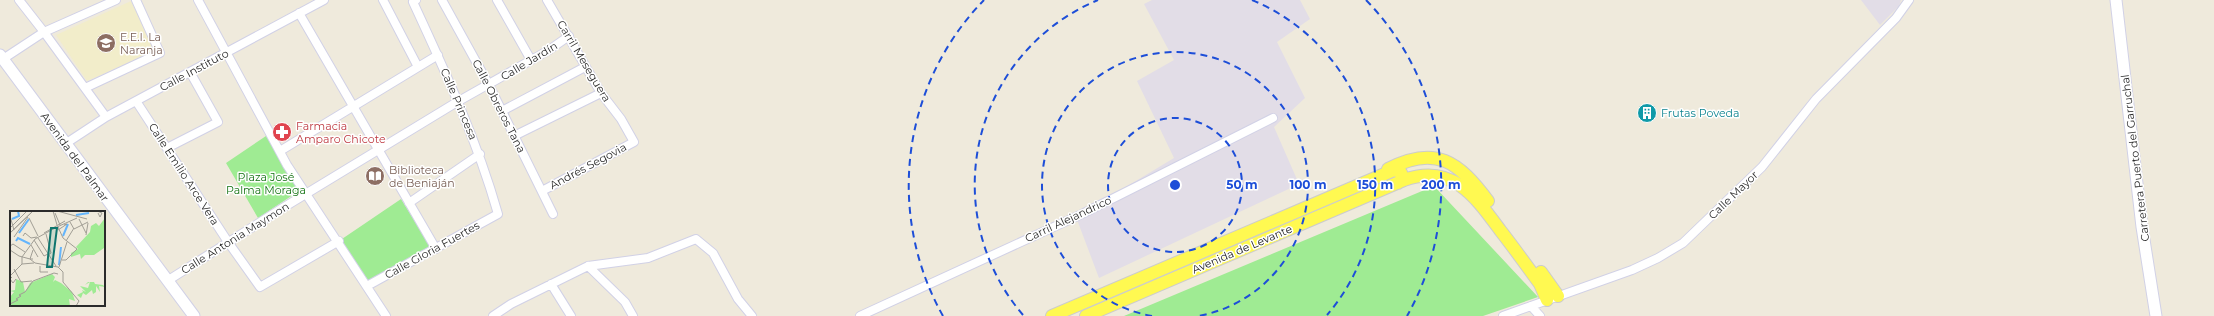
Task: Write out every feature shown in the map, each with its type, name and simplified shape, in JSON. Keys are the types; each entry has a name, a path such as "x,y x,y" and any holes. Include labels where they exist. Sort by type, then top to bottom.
{"main road":[{"name":"Carretera Puerto del Garruchal","path":"2116,0 2142,227 2156,316"},
{"name":"Avenida del Palmar","path":"1,57 194,316"},
{"name":"Avenida de Levante","path":"1357,186 1391,168 1413,159 1432,158 1455,166 1472,179 1553,298"},
{"name":"Avenida de Levante","path":"1052,316 1394,170 1400,171 1402,174 1401,180 1398,183"},
{"name":"Avenida de Levante","path":"1086,316 1416,176 1434,176 1453,181 1470,192 1540,284 1553,298"}],"street":[{"path":"19,0 106,117"},
{"path":"1,57 44,32 102,3 116,0"},
{"path":"85,88 160,54 136,0"},
{"path":"198,0 305,194 339,241 386,316"},
{"name":"Calle Instituto","path":"65,144 106,117 324,0"},
{"path":"383,0 418,67"},
{"name":"Calle Obreros Tana","path":"442,0 489,85 553,214"},
{"path":"497,0 531,60"},
{"name":"Carril Meseguera","path":"547,0 569,36 585,67 601,93 621,119 634,142"},
{"name":"Calle Mayor","path":"1503,316 1647,264 1668,253 1691,237 1762,167 1816,99 1896,18 1909,0"},
{"name":"Calle Princesa","path":"414,1 480,154 498,214"},
{"path":"299,13 352,107 379,150 436,249"},
{"name":"Calle Jardín","path":"489,85 569,36"},
{"path":"280,151 438,55"},
{"path":"502,111 585,67"},
{"path":"167,148 218,122 190,72"},
{"name":"Calle Antonia Maymon","path":"167,281 305,194 457,102 489,85"},
{"path":"514,136 601,93"},
{"name":"Calle Emilio Arce Vera","path":"136,101 228,242 260,286 339,241"},
{"name":"Carril Alejandrico","path":"860,316 1082,214 1273,118"},
{"name":"Andrés Segovia","path":"542,191 634,142"},
{"path":"410,203 480,154"},
{"name":"Calle Gloria Fuertes","path":"367,286 498,214"},
{"path":"497,315 511,304 588,266 648,258 696,240 712,253 738,299 752,316"},
{"path":"588,266 625,302 633,316"},
{"path":"551,284 571,316"},
{"path":"1531,306 1540,316"}],"shaded area":[{"path":"1152,0 1300,0 1310,19 1277,42 1305,98 1274,127 1299,184 1099,278 1076,217 1174,158 1137,81 1174,60 1144,4"},
{"path":"1861,0 1901,0 1899,6 1880,25"},
{"name":"E.E.I. La Naranja","path":"131,1 155,51 87,81 56,35"}],"green space":[{"name":"Plaza José Palma Moraga","path":"266,136 299,191 258,218 226,163"},
{"path":"1434,186 1538,297 1483,316 1124,316"},
{"path":"401,199 430,246 367,286 339,241"}],"place":[{"name":"E.E.I. La Naranja","path":"106,43"},
{"name":"Frutas Poveda","path":"1647,113"},
{"name":"Farmacia Amparo Chicote","path":"282,132"},
{"name":"Biblioteca de Beniaján","path":"375,176"}]}
